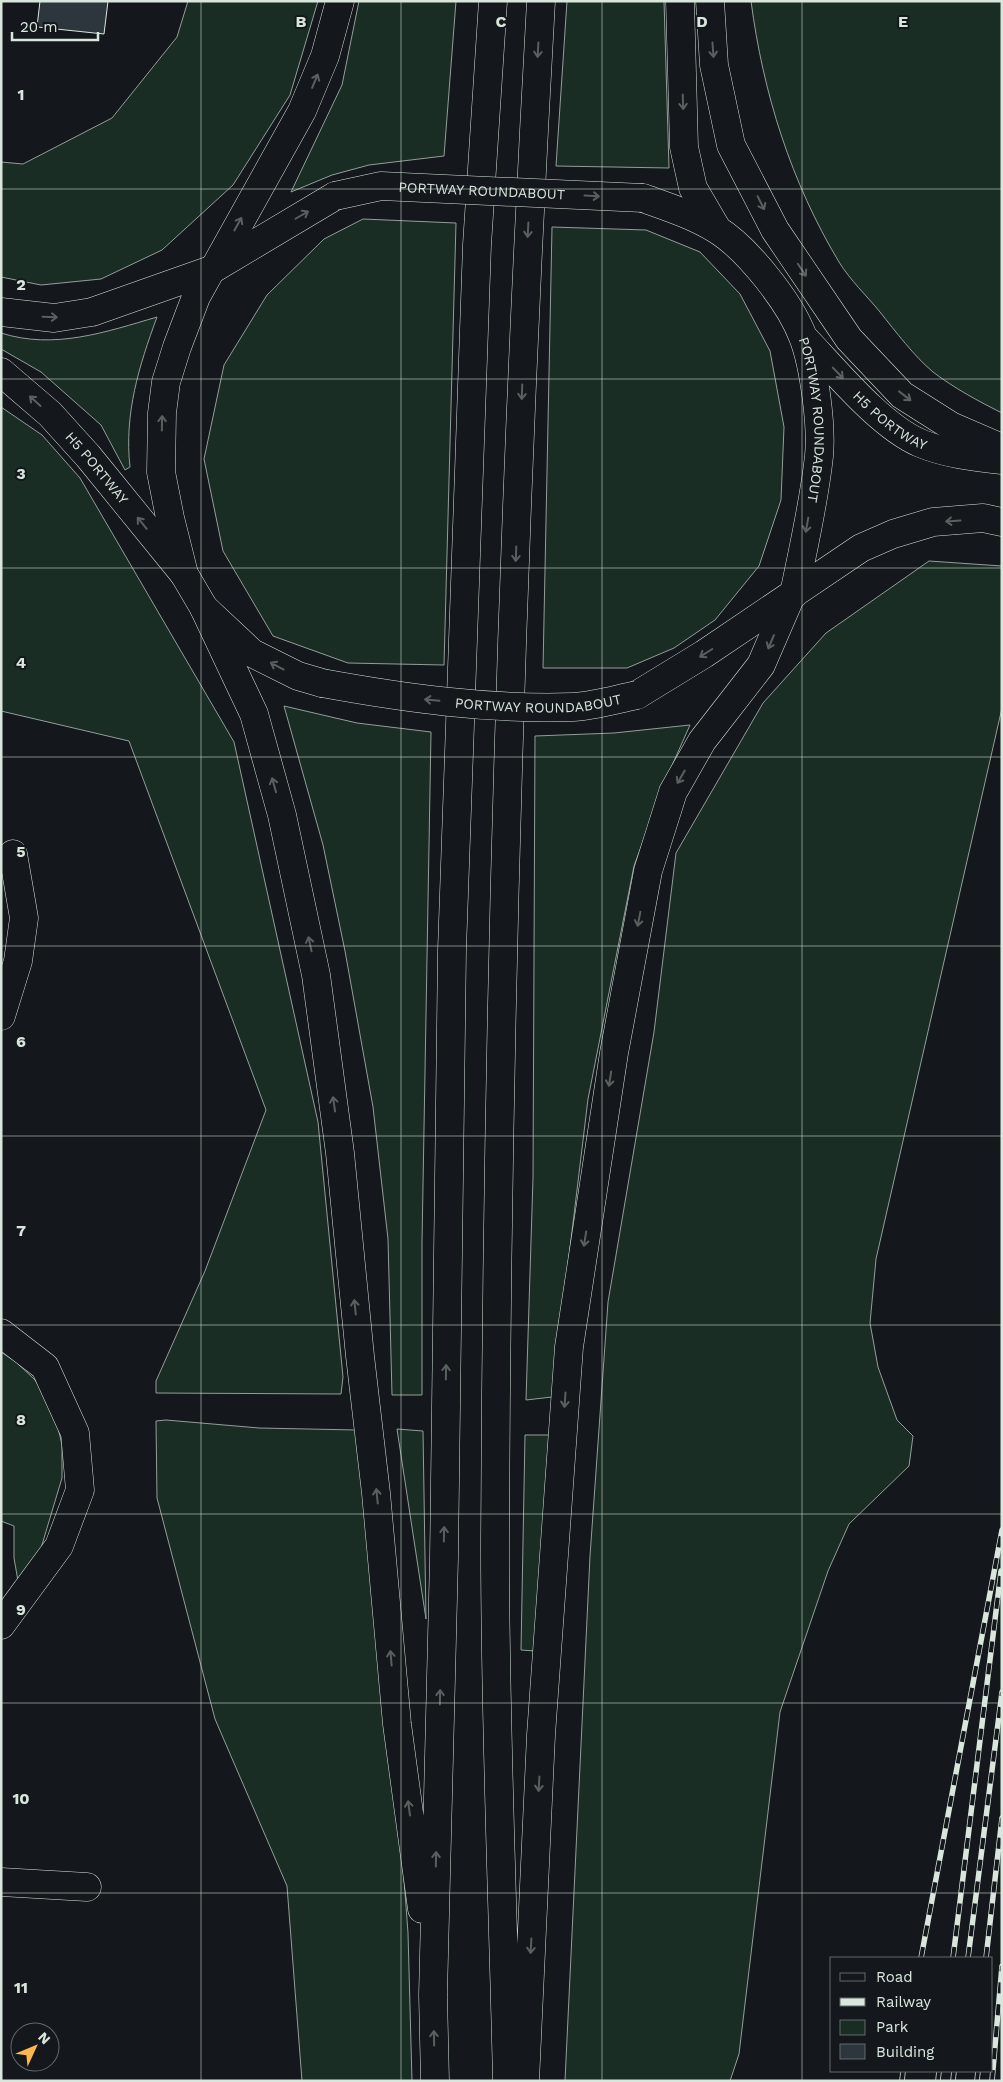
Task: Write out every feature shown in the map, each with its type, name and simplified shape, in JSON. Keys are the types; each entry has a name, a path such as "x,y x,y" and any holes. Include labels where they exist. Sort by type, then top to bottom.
{"main road":[{"path":"1,312 54,318 92,312 213,268 302,111 325,56 340,1"},
{"path":"434,2081 433,1996 444,1558 452,950 477,245 493,1"},
{"path":"507,2081 495,1552 502,954 527,254 541,1"},
{"path":"680,1 684,147 693,188 717,230"},
{"path":"710,1 714,66 731,145 775,230 849,339 902,395 951,426 1002,448"},
{"name":"PORTWAY ROUNDABOUT","path":"381,186 643,198 685,212 717,230 737,245 756,266 775,290 804,338 818,407 819,455 792,596 704,654 637,695 575,707 488,704 413,698 322,683 298,676 252,653 204,608 184,574 162,472 162,413 166,382 196,297 213,268 335,196 381,186"},
{"name":"H5 PORTWAY","path":"804,338 864,400 892,425 919,443 966,457 1002,460"},
{"name":"H5 PORTWAY","path":"1,372 50,414 88,456 184,574"},
{"path":"525,2081 541,1735 569,1347 614,1053 648,871 673,792 702,741 761,665 792,596 861,548 893,534 933,522 983,518 1002,522"},
{"path":"204,608 254,714 282,815 316,975 340,1153 376,1493 397,1724 433,1996"},
{"path":"1,1016 18,961 24,918 13,854"},
{"path":"1,1333 45,1368 75,1433 80,1490 59,1546 1,1625"},
{"path":"1,1882 87,1887"}],"green space":[{"path":"188,1 318,1 290,95 233,185 162,250 101,279 41,285 1,277 1,162 23,164 112,118 177,37"},
{"path":"359,1 456,1 444,156 369,165 332,175 291,192 342,85"},
{"path":"567,1 664,1 669,168 556,166"},
{"path":"751,1 1002,1 1002,413 958,389 926,366 905,344 843,269 822,232 807,200 781,136 763,69"},
{"path":"363,219 456,223 444,665 348,663 273,636 223,551 204,459 224,365 267,295 324,239"},
{"path":"552,227 646,230 700,252 740,294 770,351 784,427 781,500 759,566 715,620 674,648 627,668 543,668"},
{"path":"157,317 134,390 129,428 130,467 125,470 101,425 41,372 1,349 1,333 41,340 80,337"},
{"path":"1,407 42,435 80,478 234,742 318,1122 343,1377 341,1394 156,1393 156,1381 205,1271 266,1110 129,741 1,711"},
{"path":"929,561 1002,566 1002,708 876,1259 870,1323 878,1367 897,1420 913,1436 909,1466 849,1524 828,1571 780,1712 739,2054 730,2081 565,2081 590,1556 608,1302 654,1032 676,853 763,703 826,633"},
{"path":"284,706 357,723 431,732 422,1242 422,1395 392,1395 388,1239 373,1107 345,951 323,845"},
{"path":"690,725 666,779 634,866 588,1099 552,1397 526,1400 533,1178 535,736 614,733"},
{"path":"1,1352 16,1362 35,1380 54,1410 62,1445 62,1478 38,1558 18,1581 14,1558 14,1526 1,1521"},
{"path":"166,1420 259,1428 357,1430 392,1717 408,1933 412,2081 302,2081 287,1886 215,1719 157,1498 156,1421"},
{"path":"397,1429 423,1431 426,1619"},
{"path":"525,1435 549,1435 535,1651 521,1650"}],"building":[{"path":"40,1 108,1 104,34 37,27"}],"railway":[{"path":"921,1957 1002,1530"},
{"path":"953,1957 1001,1571"},
{"path":"968,1957 1002,1692"},
{"path":"986,1957 1002,1818"},
{"path":"993,2070 1002,1966"},
{"path":"902,2081 903,2072"},
{"path":"938,2081 939,2072"},
{"path":"953,2081 954,2072"},
{"path":"977,2081 978,2072"},
{"path":"992,2081 993,2072"}]}
